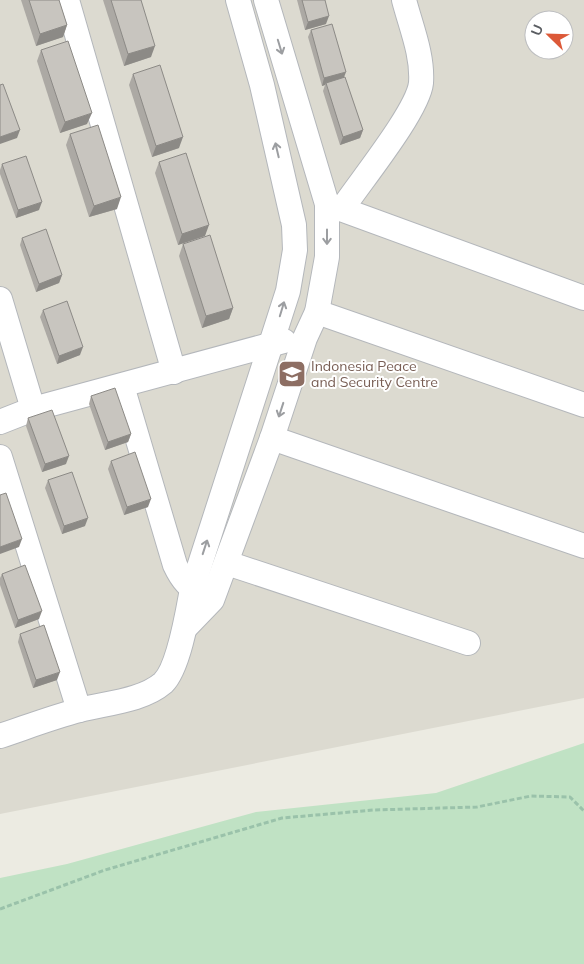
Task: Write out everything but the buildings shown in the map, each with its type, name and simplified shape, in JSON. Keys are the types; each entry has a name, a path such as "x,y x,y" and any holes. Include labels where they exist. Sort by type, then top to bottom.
{"lane":[{"path":"67,0 174,372"},
{"path":"0,736 78,710 141,695 164,682 185,628 202,594 292,273 294,225 262,85 238,0"},
{"path":"202,594 227,563 272,438 305,338 317,312 334,206 266,0"},
{"path":"334,206 408,115 418,97 420,60 404,0"},
{"path":"334,206 584,298"},
{"path":"0,298 32,410"},
{"path":"317,312 584,405"},
{"path":"0,422 32,410 174,372 271,343 305,338"},
{"path":"122,386 175,565 180,577 202,594"},
{"path":"272,438 584,546"},
{"path":"0,457 78,710"},
{"path":"227,563 468,643"}],"path":[{"path":"0,909 105,870 282,818 374,810 477,807 531,796 570,797 584,811"}],"shaded area":[{"name":"Indonesia Peace and Security Centre","path":"0,0 584,0 584,698 0,814"}],"green space":[{"path":"584,743 584,964 0,964 0,878 67,864 256,812 436,793"}],"place":[{"name":"Indonesia Peace and Security Centre","path":"292,374"}]}
